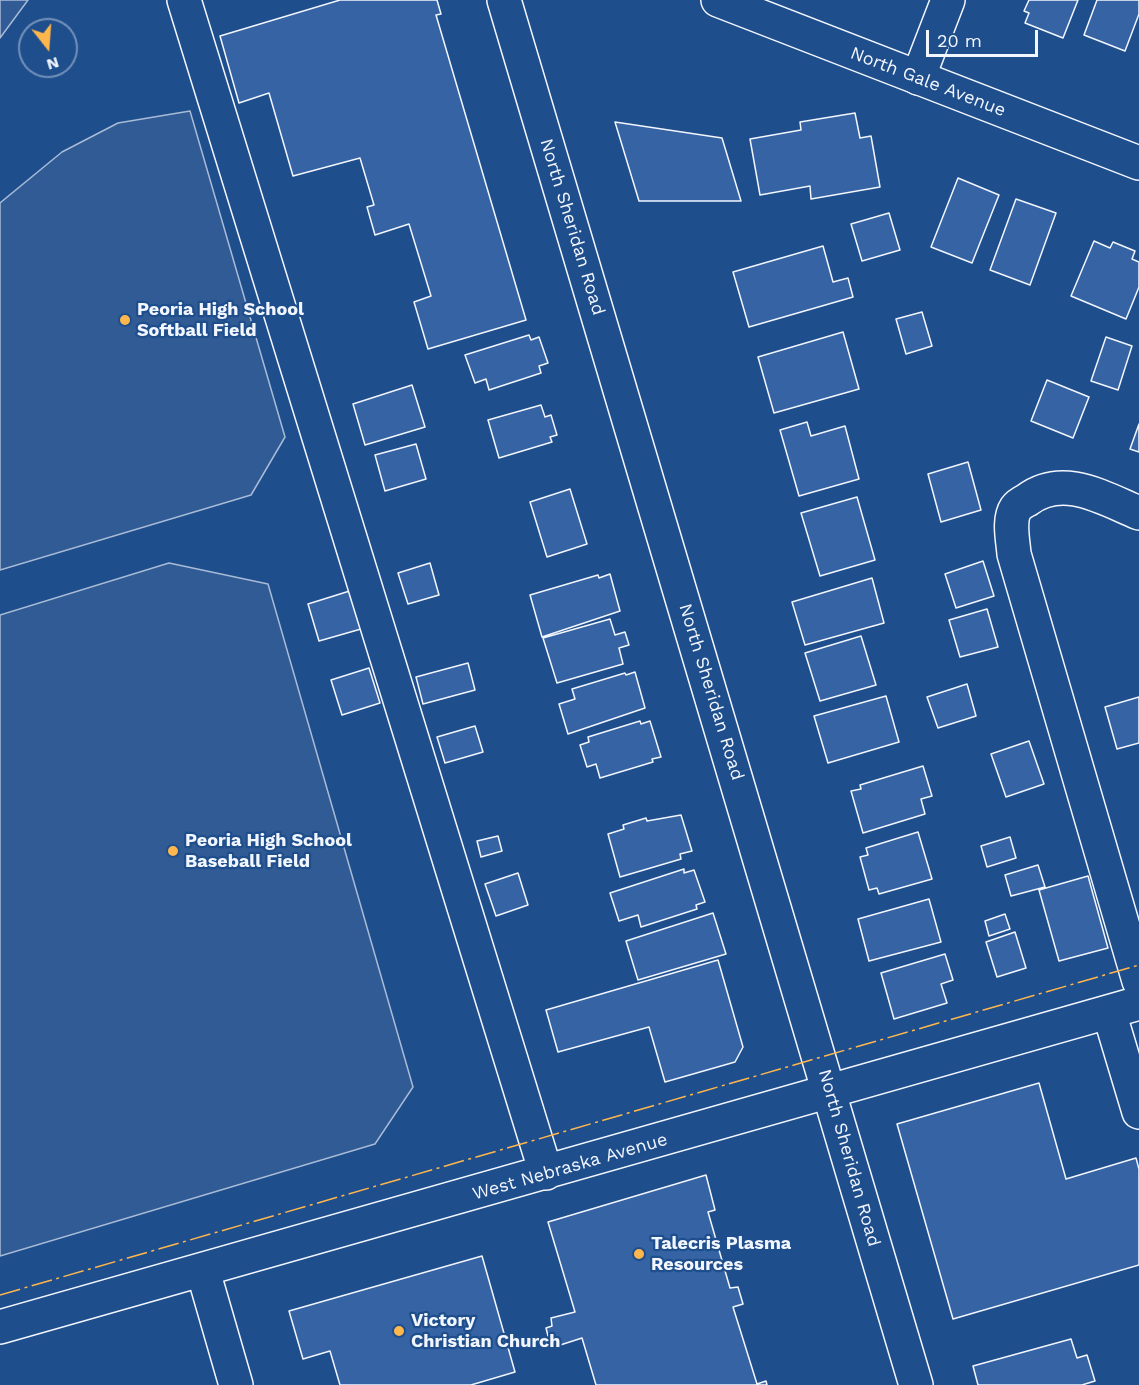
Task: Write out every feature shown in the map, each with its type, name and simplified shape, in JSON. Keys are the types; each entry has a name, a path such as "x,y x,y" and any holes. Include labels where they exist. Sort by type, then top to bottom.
{"main road":[{"path":"184,0 546,1173"},
{"name":"North Sheridan Road","path":"504,0 830,1092 908,1383"},
{"name":"North Gale Avenue","path":"718,0 1139,163"},
{"path":"918,78 948,0"},
{"path":"1139,513 1080,488 1056,488 1034,494 1016,508 1012,523 1014,554 1139,981"},
{"path":"1124,1007 1139,1112"},
{"name":"West Nebraska Avenue","path":"0,1327 1124,1007"},
{"path":"203,1271 236,1385"}],"shaded area":[{"path":"0,0 28,0 0,38"},
{"name":"Peoria High School Softball Field","path":"190,111 285,437 251,495 0,570 0,203 62,152 118,123"},
{"name":"Peoria High School Baseball Field","path":"169,563 268,584 413,1087 375,1144 0,1256 0,615"}],"building":[{"path":"340,0 437,0 441,14 436,15 526,320 428,349 414,302 431,296 409,224 375,235 367,207 374,205 360,158 293,176 269,93 239,103 220,36"},
{"path":"1029,0 1078,0 1063,38 1025,23 1029,13 1024,11"},
{"path":"1097,0 1139,0 1139,14 1125,51 1084,35"},
{"path":"855,113 860,138 871,136 880,187 811,199 810,186 760,195 750,139 801,130 800,122"},
{"path":"615,122 722,138 741,201 639,201"},
{"path":"958,178 999,195 972,263 931,247"},
{"path":"1016,199 1056,213 1030,285 990,270"},
{"path":"889,213 900,250 862,261 851,224"},
{"path":"1094,241 1110,248 1113,242 1135,251 1132,259 1139,262 1139,287 1126,319 1071,296"},
{"path":"823,246 833,282 848,278 853,297 749,327 733,272"},
{"path":"922,312 932,346 906,354 896,319"},
{"path":"843,332 859,389 774,413 758,357"},
{"path":"529,335 531,340 539,337 548,363 539,366 541,373 489,390 486,379 475,383 465,355"},
{"path":"1106,337 1132,346 1118,390 1091,381"},
{"path":"1047,380 1089,397 1073,438 1031,421"},
{"path":"412,385 425,427 365,445 353,404"},
{"path":"541,405 545,417 551,415 557,435 550,437 552,442 499,458 488,420"},
{"path":"807,422 811,436 845,426 859,479 799,496 780,430"},
{"path":"1139,424 1139,452 1130,449"},
{"path":"416,444 426,479 385,491 375,455"},
{"path":"968,462 981,510 941,522 928,474"},
{"path":"570,489 587,544 547,557 530,502"},
{"path":"857,497 875,560 820,576 801,513"},
{"path":"983,561 994,596 956,608 945,574"},
{"path":"430,563 439,595 408,604 398,573"},
{"path":"610,574 620,611 542,637 530,595 598,575 599,578"},
{"path":"872,578 884,623 805,645 792,602"},
{"path":"356,589 368,627 319,641 308,604"},
{"path":"987,609 998,647 960,657 949,620"},
{"path":"610,619 615,635 625,632 629,645 619,648 623,664 557,683 543,638"},
{"path":"861,636 876,685 820,701 805,653"},
{"path":"468,663 475,690 423,704 416,677"},
{"path":"369,668 380,703 342,715 331,680"},
{"path":"635,672 645,708 568,734 559,704 575,699 572,689"},
{"path":"967,684 976,716 938,728 927,697"},
{"path":"886,696 899,742 828,763 814,716"},
{"path":"1139,697 1139,743 1117,749 1105,707"},
{"path":"640,721 641,724 650,721 661,757 652,759 653,762 600,778 596,764 587,767 580,745 589,742 588,737"},
{"path":"475,726 483,752 445,763 437,737"},
{"path":"1029,741 1044,784 1006,797 991,754"},
{"path":"923,766 932,796 921,799 925,814 863,833 851,791 861,789 860,785"},
{"path":"681,815 692,851 680,854 681,859 620,877 608,834 624,829 623,825 646,818 647,821"},
{"path":"918,832 932,879 879,894 877,888 869,890 860,857 868,855 866,848"},
{"path":"498,836 502,851 481,857 477,841"},
{"path":"1010,837 1016,858 987,867 981,846"},
{"path":"1038,865 1045,887 1011,896 1005,875"},
{"path":"684,869 684,873 694,870 705,902 696,905 697,909 641,927 638,915 619,921 610,893"},
{"path":"518,873 528,905 496,916 485,884"},
{"path":"1088,876 1108,948 1059,961 1039,890"},
{"path":"929,899 941,942 869,961 858,919"},
{"path":"713,913 726,954 638,980 626,941"},
{"path":"1005,914 1010,929 989,936 985,921"},
{"path":"1015,932 1026,968 997,977 986,942"},
{"path":"945,954 953,980 941,984 947,1003 894,1019 881,973"},
{"path":"718,960 743,1047 735,1062 665,1082 649,1027 558,1052 546,1010"},
{"path":"1039,1083 1066,1179 1136,1158 1139,1169 1139,1265 953,1319 897,1124"},
{"name":"Talecris Plasma Resources","path":"706,1175 715,1210 708,1212 730,1288 738,1287 743,1304 733,1307 757,1384 766,1381 767,1385 596,1385 582,1338 551,1348 546,1328 552,1326 551,1318 575,1312 548,1222"},
{"name":"Victory Christian Church","path":"482,1256 515,1372 471,1385 340,1385 330,1351 303,1359 289,1311"},
{"path":"1071,1339 1077,1358 1087,1355 1095,1381 1082,1385 978,1385 973,1366"}],"power":[{"path":"0,1295 1139,965"}],"place":[{"name":"Peoria High School Softball Field","path":"125,320"},
{"name":"Peoria High School Baseball Field","path":"173,851"},
{"name":"Talecris Plasma Resources","path":"639,1254"},
{"name":"Victory Christian Church","path":"399,1331"}]}
